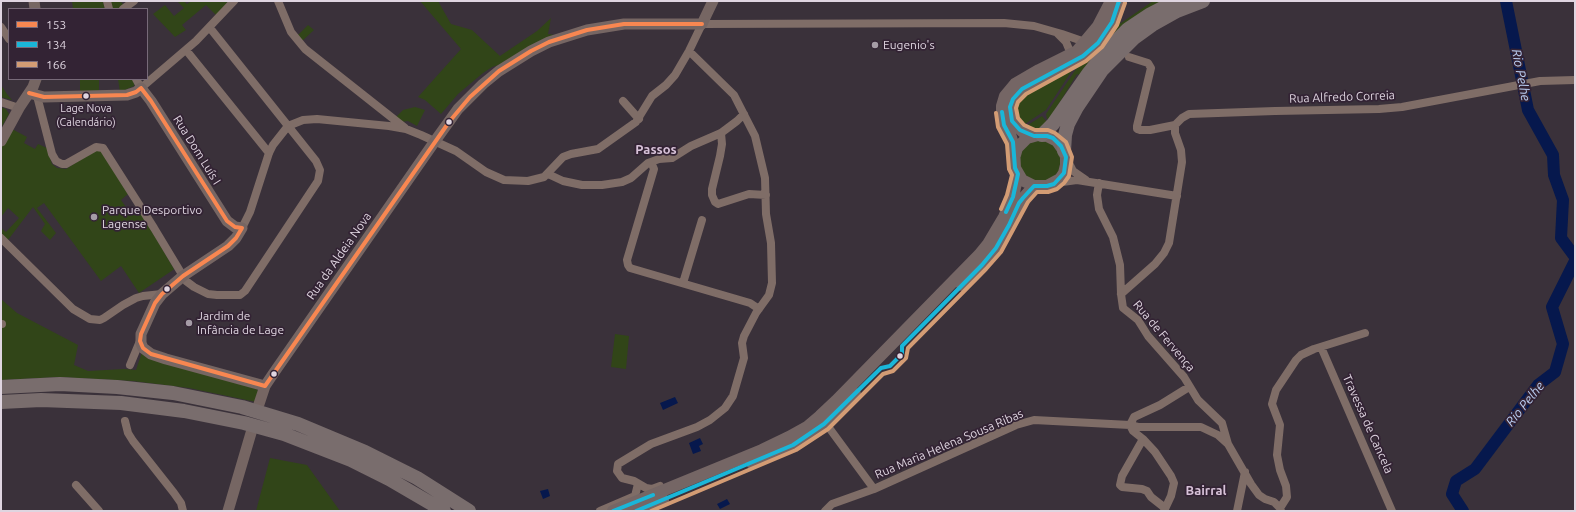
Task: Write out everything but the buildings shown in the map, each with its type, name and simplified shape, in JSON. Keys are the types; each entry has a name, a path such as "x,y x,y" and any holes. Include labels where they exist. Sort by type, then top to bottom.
{"highway":[{"path":"1038,135 1053,124 1088,74 1110,47 1128,29 1149,15 1176,5 1203,1"},
{"path":"1065,154 1065,135 1068,124 1077,107 1102,70 1134,38 1176,5"},
{"path":"1,387 60,384 124,387 187,396 249,409 298,424 365,452 423,482 469,511"},
{"path":"1,402 56,400 121,403 179,410 244,423 284,434 350,460 389,479 444,511"}],"main road":[{"path":"1111,1 1098,26 1079,51 1028,85 1013,99 1010,107 1012,121 1023,132 1053,138 1061,146 1065,154 1064,172 1060,179 1054,184 1047,186 1034,186 1022,180 1015,168 1013,142 1004,125 1002,115 1002,106 1005,96 1015,84 1022,79 1079,51 1098,43 1112,22 1119,1"},
{"path":"1015,155 1022,143 1038,135"},
{"path":"613,511 789,438 807,427 836,401 962,273 988,244 997,230 1013,197 1018,174"},
{"path":"636,511 779,452 805,438 824,424 842,408 982,265 999,242 1019,203 1034,186"}],"street":[{"path":"124,8 134,1"},
{"path":"148,76 186,50 210,28 234,1"},
{"path":"278,1 291,32 301,45 406,129"},
{"path":"130,365 140,341 141,334 155,303 162,294 183,276 228,246 236,238 250,212 269,153 277,138 288,126 303,120 317,119 406,129 456,151 486,172 504,180 538,180 548,174 563,157 598,149 633,125 652,96 672,80 689,51 713,1"},
{"path":"702,24 1004,23 1027,25 1054,31 1079,51"},
{"name":"Rua da Aldeia Nova","path":"259,404 265,386 435,141 458,109 483,84 514,60 549,42 587,30 624,24 702,24"},
{"path":"1,27 8,38"},
{"path":"36,80 33,95 52,154 56,161 66,164 96,147 102,148 183,276 194,287 208,294 237,296 245,291 319,178 320,170 317,163 210,28"},
{"path":"1054,31 1079,51"},
{"path":"186,50 269,153"},
{"path":"676,486 667,483 652,489 646,488 622,478 619,475 617,468 622,461 651,444 697,427 720,413 729,402 735,390 744,358 742,343 744,336 759,309 769,295 772,283 771,242 766,214 765,178 753,132 734,95 689,51"},
{"name":"Rua Alfredo Correia","path":"1130,58 1148,63 1150,68 1137,126 1137,129 1150,130 1175,125 1189,114 1379,109 1402,107 1535,82 1575,80"},
{"path":"1,141 19,108 33,95 127,95 136,92 138,83"},
{"name":"Rua Dom Luís I","path":"138,83 227,221 235,227 242,228"},
{"path":"623,101 639,118"},
{"path":"1,102 19,108"},
{"path":"548,174 563,181 577,184 612,184 622,182 631,178 651,162 659,159 672,158 691,146 721,133 744,114"},
{"path":"1121,294 1150,269 1164,253 1169,243 1182,162 1181,150 1175,133 1175,125"},
{"path":"721,133 722,144 712,189 713,199 715,202 718,204 749,194 766,195"},
{"path":"1065,154 1073,171 1088,182"},
{"path":"651,162 654,169 627,260 628,266 630,268 750,303 759,309"},
{"path":"1054,184 1071,180 1099,183 1177,196"},
{"name":"Rua de Fervença","path":"1099,183 1097,195 1099,209 1112,237 1120,265 1123,308 1138,320 1148,336 1184,377 1189,387 1160,405 1134,417 1130,425"},
{"path":"683,283 702,220"},
{"path":"1,238 74,309 90,319 100,320 136,298 162,294"},
{"path":"1189,387 1198,400 1222,423 1228,444 1259,495 1274,502 1281,509 1287,497 1286,486 1280,470 1277,455 1280,425 1272,404 1276,390 1301,355 1321,347 1365,334"},
{"path":"140,341 147,351 158,357 265,386"},
{"name":"Travessa de Cancela","path":"1321,347 1392,511"},
{"name":"Rua Maria Helena Sousa Ribas","path":"825,511 832,504 874,489 1016,425 1034,420 1130,425 1138,427 1201,428 1218,435 1228,444"},
{"path":"125,421 128,433 133,441 174,493 183,511"},
{"path":"827,425 874,489"},
{"path":"1130,425 1133,431 1143,439 1167,468 1174,483 1171,496 1165,509 1142,488 1122,487 1120,485 1122,476 1143,439"},
{"path":"228,511 250,433"},
{"path":"1237,511 1245,472"},
{"path":"600,511 635,496 638,484"},
{"path":"76,485 99,511"}],"green space":[{"path":"72,1 103,1 105,8 73,8"},
{"path":"110,1 120,1 124,5 120,8 112,8"},
{"path":"177,1 184,1 187,4 191,1 225,1 228,3 216,15 206,5 182,25 186,30 175,37 153,14 165,5 174,16 184,8"},
{"path":"420,1 438,1 451,24 472,30 500,56 537,31 551,18 548,34 555,35 505,63 492,67 483,73 458,94 441,114 425,100 418,97 461,49"},
{"path":"1153,1 1163,1 1126,23 1106,40 1079,75 1077,74 1049,120 1047,119 1046,114 1078,66 1116,21 1121,23"},
{"path":"308,25 314,30 301,42 297,36"},
{"path":"1075,66 1046,110 1022,126 1014,115 1014,107 1022,95"},
{"path":"80,80 99,80 99,93 80,92"},
{"path":"118,80 134,80 135,82 134,86 120,92"},
{"path":"1,85 7,94 12,100 1,97"},
{"path":"1,107 6,109 9,114 1,128"},
{"path":"415,107 425,110 417,126 408,121 401,122 396,117 403,110"},
{"path":"1042,116 1047,122 1040,129 1032,130 1025,128 1028,125"},
{"path":"12,129 27,137 24,143 35,149 38,144 47,148 52,164 57,168 66,169 94,151 99,150 103,153 128,194 121,200 131,214 139,209 174,269 139,293 121,266 101,281 44,203 37,208 56,233 50,240 41,231 45,224 33,207 8,240 1,233 1,228 6,232 19,218 8,208 1,217 1,147"},
{"path":"1040,139 1054,144 1061,156 1059,171 1050,180 1030,180 1021,170 1019,157 1021,151 1026,145"},
{"path":"1,299 17,313 78,345 74,365 88,371 124,369 136,370 142,352 256,388 258,391 256,402 189,388 133,381 59,377 1,380"},
{"path":"615,334 629,336 626,369 611,367"},
{"path":"270,458 307,465 340,511 256,511"}],"shaded area":[{"path":"675,397 678,403 663,410 660,403"},
{"path":"700,438 703,444 699,446 701,451 693,454 689,443"},
{"path":"548,489 550,496 543,499 540,491"},
{"path":"727,499 730,504 720,509 717,504"}],"waterway":[{"name":"Rio Pelhe","path":"1506,1 1528,110 1553,155 1554,175 1563,200 1561,238 1575,257"},
{"name":"Rio Pelhe","path":"1463,511 1452,494 1456,481 1475,469 1538,385 1555,372 1563,344 1552,307 1575,261"}],"transit line":[{"name":"134","path":"636,511 793,445 824,424 881,368 890,366 902,354 902,346 982,265 996,248 1023,198 1034,186 1047,186 1054,184 1064,173 1066,157 1061,146 1053,138 1047,136 1034,136 1020,130 1012,121 1010,107 1013,99 1022,89 1083,56 1098,43 1112,22 1119,1"},
{"name":"166","path":"651,511 796,450 828,429 883,374 893,371 906,358 908,348 1001,252 1028,202 1037,192 1048,192 1057,189 1069,176 1072,157 1066,142 1055,133 1048,130 1035,130 1024,125 1018,118 1016,108 1018,102 1026,94 1086,61 1102,47 1117,25 1125,3"},
{"name":"153","path":"265,386 449,122 470,97 499,71 531,51 549,42 587,30 624,24 702,24"},
{"name":"153","path":"141,88 151,101 227,221 235,227 242,228"},
{"name":"153","path":"29,93 44,97 127,95 136,92 141,88"},
{"name":"134","path":"1002,112 1004,125 1013,142 1015,168 1018,174 1013,197 1006,212"},
{"name":"166","path":"996,113 998,127 1007,144 1009,169 1012,175 1007,195 1001,209"},
{"name":"153","path":"242,228 236,238 228,246 183,276 162,294 155,303 141,334 140,341 143,348 151,354 265,386"},
{"name":"134","path":"613,511 653,495"}],"place":[{"name":"Eugenio's","path":"875,45"},
{"name":"Lage Nova (Calendário)","path":"86,96"},
{"name":"Parque Desportivo Lagense","path":"94,217"},
{"name":"Jardim de Infância de Lage","path":"189,323"}],"district":[{"name":"Passos","path":"656,150"},
{"name":"Bairral","path":"1206,491"}]}
